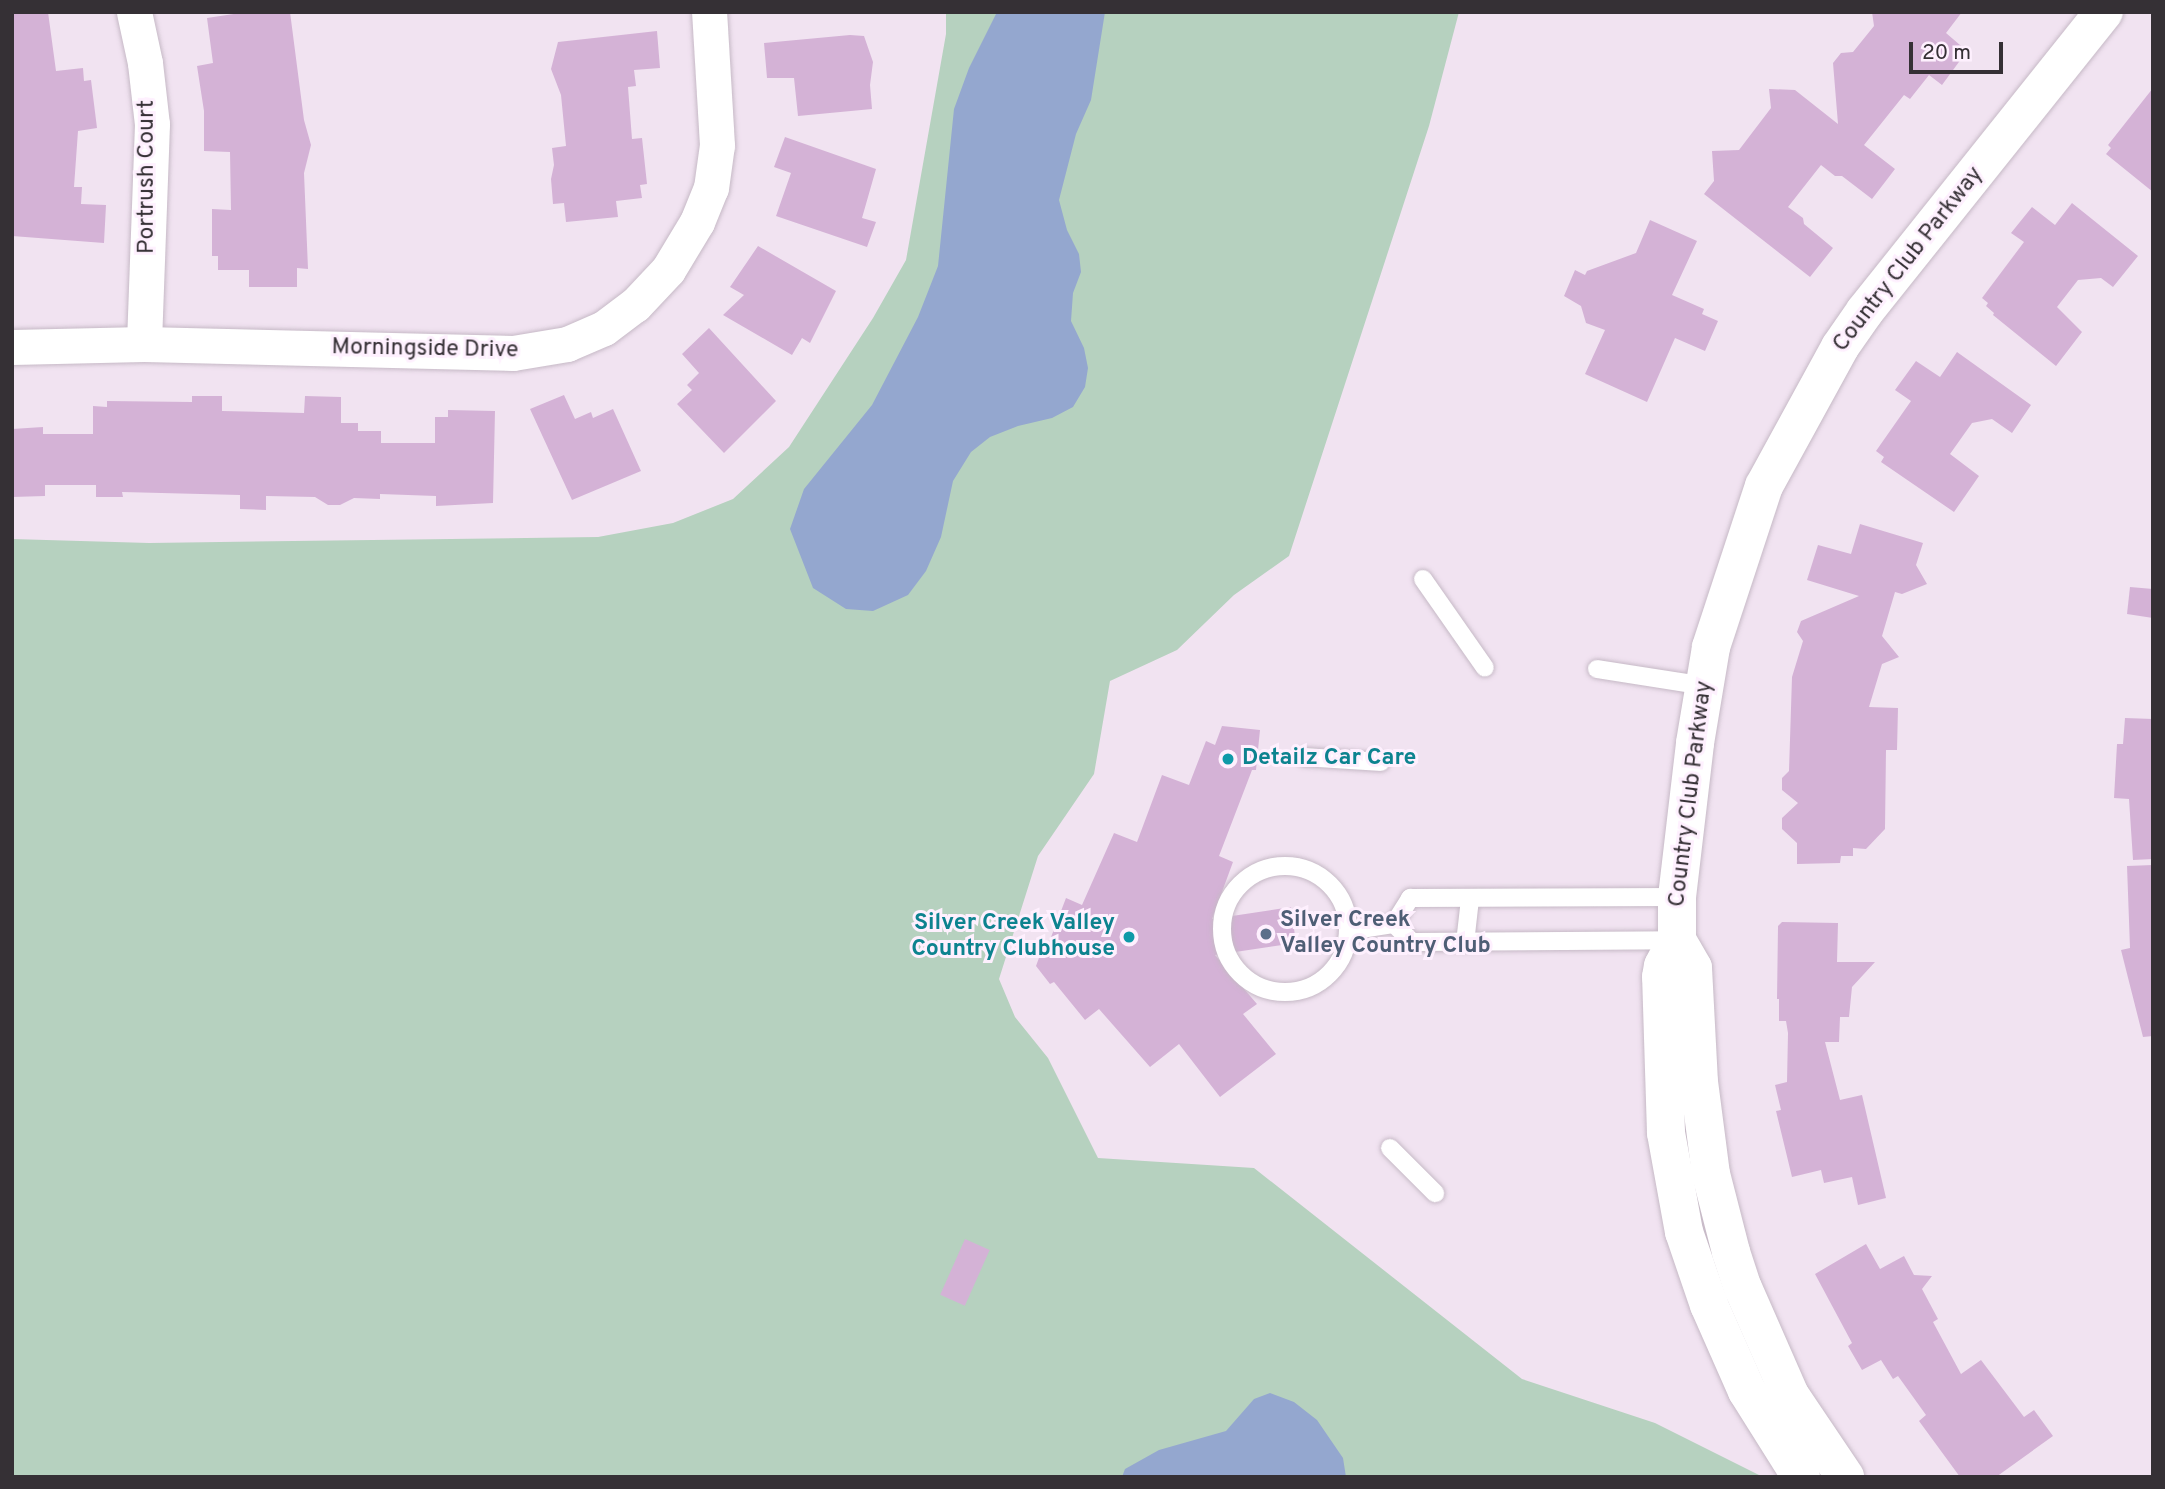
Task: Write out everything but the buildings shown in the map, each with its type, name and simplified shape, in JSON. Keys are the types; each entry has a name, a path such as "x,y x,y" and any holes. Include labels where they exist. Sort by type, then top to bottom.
{"street":[{"name":"Portrush Court","path":"134,12 145,63 152,124 144,344"},
{"name":"Morningside Drive","path":"12,347 144,344 513,353 567,344 604,328 635,305 667,270 697,222 710,188 717,145 709,12"},
{"name":"Country Club Parkway","path":"1845,1477 1790,1395 1743,1287 1711,1174 1699,1082 1693,968 1678,940 1677,897 1704,686 1711,647 1754,509 1773,465 1816,387 1865,311 2104,12"},
{"name":"Country Club Parkway","path":"1678,940 1663,966 1661,977 1663,1086 1671,1171 1695,1266 1721,1336 1747,1391 1801,1477"},
{"path":"1695,1266 1731,1252"}],"lane":[{"path":"1423,579 1485,668"},
{"path":"1597,669 1704,686"},
{"path":"1304,757 1381,762"},
{"path":"1273,867 1292,867 1311,872 1327,882 1339,897 1348,931 1339,962 1327,977 1310,987 1292,992 1273,991 1255,984 1234,965 1222,938 1228,901 1240,885 1255,873 1273,867"},
{"path":"1348,931 1394,923 1410,898 1677,897"},
{"path":"1465,943 1470,899"},
{"path":"1394,923 1412,942 1678,940"},
{"path":"1390,1149 1435,1193"}],"green space":[{"path":"946,12 1459,12 1429,126 1289,556 1234,595 1177,650 1110,681 1094,774 1038,856 999,979 1015,1017 1048,1058 1098,1158 1254,1168 1522,1379 1655,1423 1763,1477 12,1477 12,539 149,543 598,537 673,523 733,499 789,447 873,318 906,260 946,34"}],"water":[{"path":"997,12 1105,12 1091,100 1076,134 1059,200 1067,230 1079,254 1081,272 1073,293 1071,321 1084,348 1088,368 1085,387 1073,407 1052,418 1018,426 990,437 971,452 953,481 941,537 926,571 908,595 873,611 846,609 813,588 790,529 804,489 872,405 918,317 938,266 954,109 969,68"},
{"path":"1270,1393 1294,1402 1317,1420 1343,1458 1346,1477 1122,1477 1125,1469 1159,1450 1226,1431 1254,1399"}],"place":[{"name":"Detailz Car Care","path":"1228,759"},
{"name":"Silver Creek Valley Country Club","path":"1266,934"},
{"name":"Silver Creek Valley Country Clubhouse","path":"1129,937"}]}
